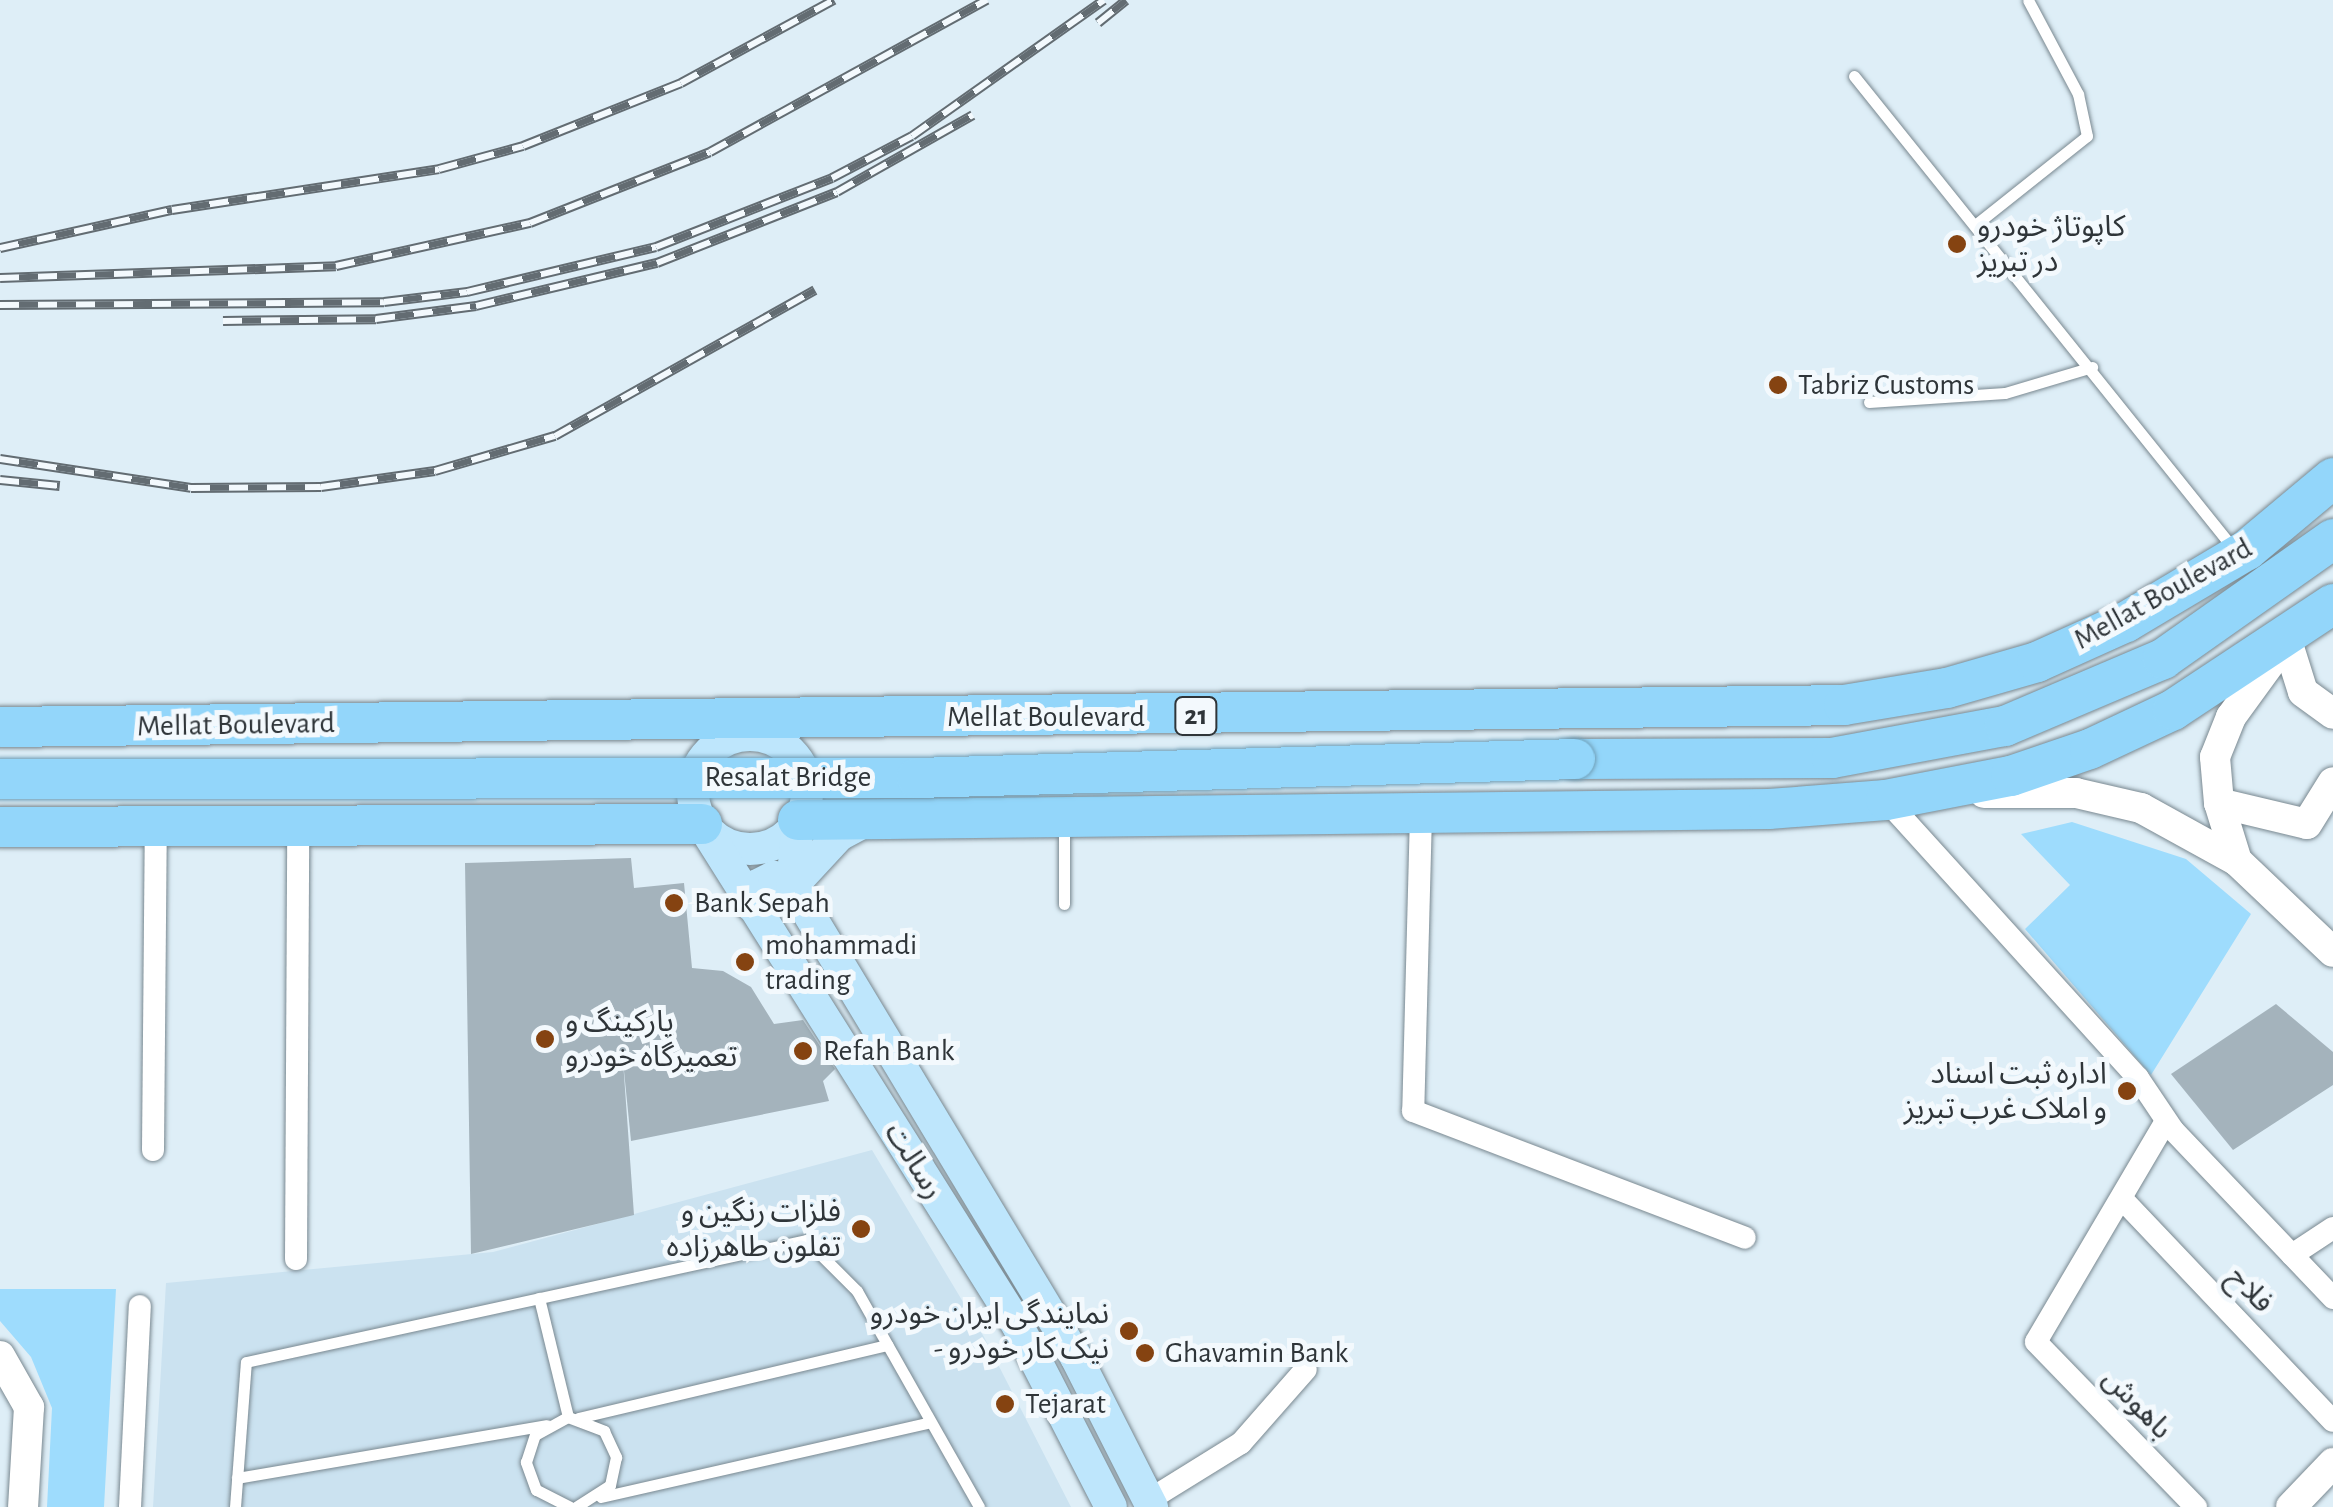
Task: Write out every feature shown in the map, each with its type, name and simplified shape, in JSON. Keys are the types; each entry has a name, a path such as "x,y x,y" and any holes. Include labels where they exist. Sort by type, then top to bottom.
{"highway":[{"name":"Mellat Boulevard","path":"0,727 545,722 701,736 790,735 876,720 1844,705 1948,688 2037,662 2126,622 2238,555 2333,478"},
{"name":"Mellat Boulevard","path":"1575,759 1832,758 2006,726 2163,659 2333,539"},
{"path":"798,820 1064,813 1421,814 1886,800 1936,793 2090,748 2287,640 2333,604"},
{"path":"875,816 841,772 847,745 876,720"},
{"path":"545,722 572,742 586,767 583,791 559,822"},
{"name":"Resalat Bridge","path":"0,779 917,778 1575,759"},
{"path":"0,827 702,824"}],"main road":[{"path":"2287,640 2303,692 2333,714"},
{"path":"2237,861 2218,803 2215,757 2231,717 2287,640"},
{"path":"790,735 805,776 792,886"},
{"path":"701,736 694,779 702,824 737,848 766,848 798,820"},
{"path":"2218,803 2307,824 2333,782"},
{"path":"1936,793 2076,793 2140,808 2237,861 2333,952"},
{"path":"792,886 839,835 875,816"},
{"name":"رسالت","path":"702,824 1018,1326 1111,1507"},
{"path":"751,905 756,886 774,877 792,886"},
{"name":"رسالت","path":"792,886 1076,1357 1151,1504"},
{"path":"0,1356 29,1407 24,1507"},
{"path":"2291,1507 2333,1463"}],"street":[{"path":"1886,800 2138,1078 2166,1121 2333,1298"},
{"path":"1421,814 1412,1111 1744,1238"},
{"path":"296,1258 298,824"},
{"path":"153,1150 156,826"},
{"path":"2124,1201 2166,1121"},
{"name":"باهوش","path":"2124,1201 2036,1342 2196,1507"},
{"name":"فلاح","path":"2124,1201 2333,1421"},
{"path":"2292,1255 2333,1228"},
{"path":"130,1507 140,1306"},
{"path":"1151,1504 1242,1442 1306,1368"}],"lane":[{"path":"1976,225 2087,136 2078,94 2028,0"},
{"path":"1854,76 2092,367 2238,555"},
{"path":"1869,402 2005,392 2092,367"},
{"path":"1064,813 1064,904"},
{"path":"235,1507 246,1362 806,1240 857,1291 978,1507"},
{"path":"539,1298 573,1418 612,1444 616,1472 601,1497"},
{"path":"237,1478 546,1425 887,1345"},
{"path":"546,1425 528,1448 528,1477 558,1506 576,1507 601,1497 930,1422"}],"shaded area":[{"path":"2072,822 2186,859 2251,914 2151,1075 2025,929 2070,885 2021,834"},
{"path":"872,1150 984,1337 1071,1507 153,1507 166,1283 493,1252"},
{"path":"0,1289 116,1289 104,1507 47,1507 52,1408 31,1357 0,1321"}],"building":[{"name":"پارکینگ و تعمیرگاه خودرو","path":"631,858 634,888 684,883 692,968 723,971 751,987 774,1024 803,1020 835,1069 823,1081 829,1101 631,1141 623,1061 634,1215 471,1254 465,863"},
{"path":"2276,1004 2333,1052 2333,1085 2233,1150 2171,1074"}],"railway":[{"path":"0,248 172,210 439,169 523,146 681,83 834,0"},
{"path":"0,278 336,266 530,223 710,152 987,0"},
{"path":"0,305 384,302 467,292 656,247 832,178 912,136 1104,0"},
{"path":"1098,23 1126,0"},
{"path":"223,321 376,319 476,306 657,263 837,192 973,115"},
{"path":"0,459 191,488 321,487 435,471 555,436 815,290"},
{"path":"0,480 60,486"}],"place":[{"name":"کاپوتاژ خودرو در تبریز","path":"1957,244"},
{"name":"Tabriz Customs","path":"1778,385"},
{"name":"Bank Sepah","path":"674,903"},
{"name":"mohammadi trading","path":"745,962"},
{"name":"پارکینگ و تعمیرگاه خودرو","path":"545,1039"},
{"name":"Refah Bank","path":"803,1051"},
{"name":"اداره ثبت اسناد و املاک غرب تبریز","path":"2127,1091"},
{"name":"فلزات رنگین و تفلون طاهرزاده","path":"861,1229"},
{"name":"نمایندگی ایران خودرو - نیک کار خودرو","path":"1129,1331"},
{"name":"Ghavamin Bank","path":"1145,1353"},
{"name":"Tejarat","path":"1005,1404"}]}
